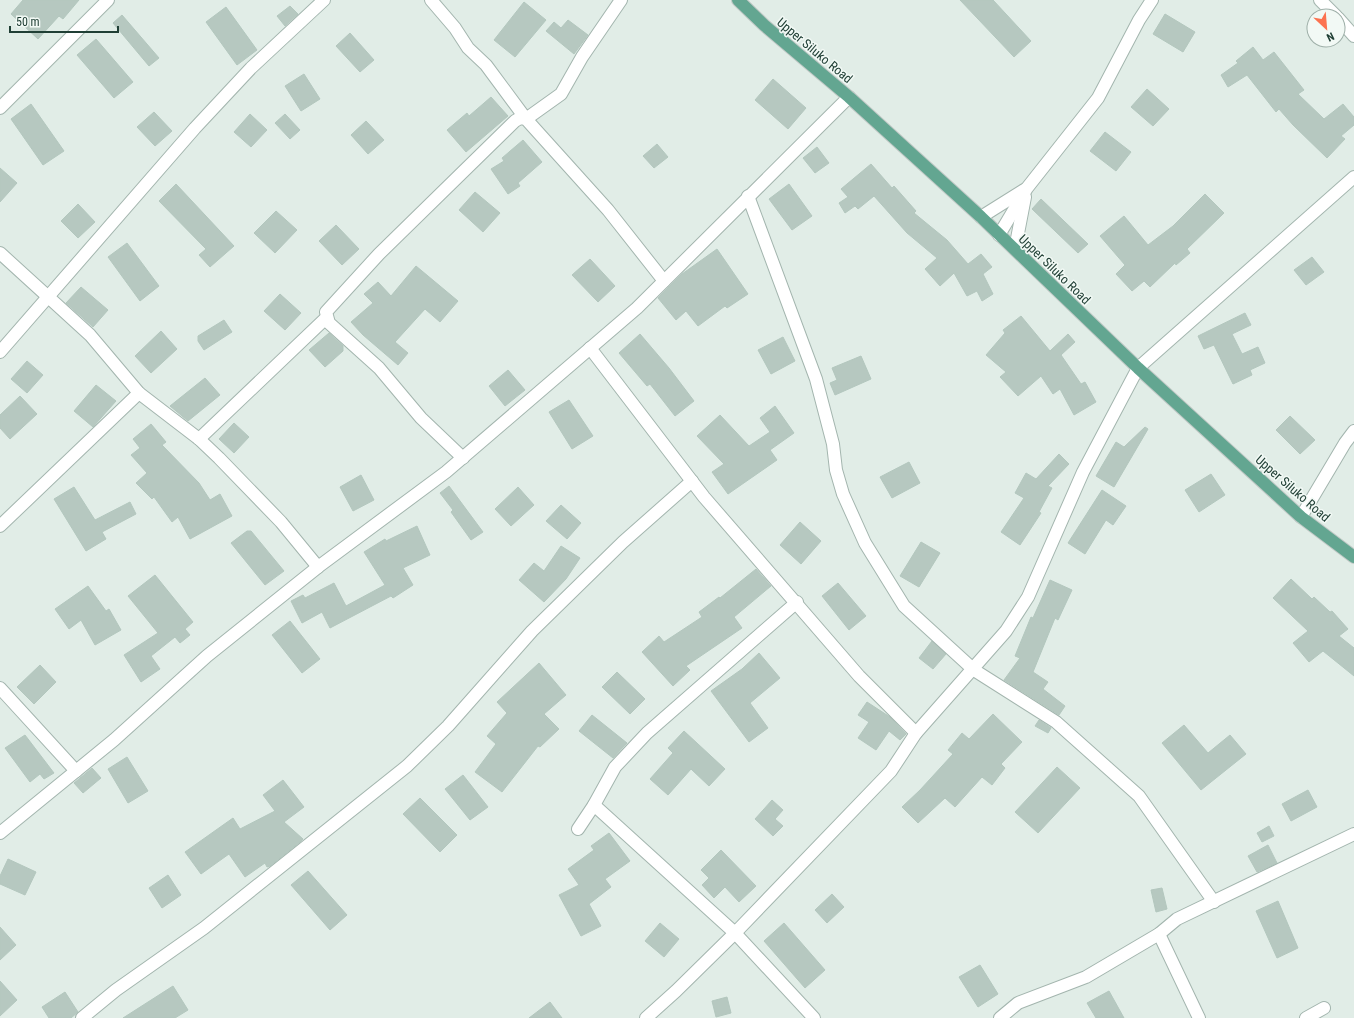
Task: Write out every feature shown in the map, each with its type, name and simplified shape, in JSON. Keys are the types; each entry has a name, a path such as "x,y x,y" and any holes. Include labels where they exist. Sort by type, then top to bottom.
{"main road":[{"name":"Upper Siluko Road","path":"738,0 764,25 849,97 981,217 1138,368 1301,517 1354,557"}],"street":[{"path":"0,108 108,0"},
{"path":"0,352 195,128 251,68 324,0"},
{"path":"431,0 456,28 468,48 486,65 526,119 608,210 664,281"},
{"path":"463,458 421,418 379,368 329,323 326,318 326,312 379,254 515,122 520,118 526,119 561,94 582,57 621,0"},
{"path":"999,235 1027,188 1098,98 1139,20 1152,0"},
{"path":"1320,0 1328,8"},
{"path":"1346,27 1354,36"},
{"path":"0,833 114,740 207,656 318,567 463,458 637,308 849,97"},
{"path":"646,1018 735,934 891,771 916,733 974,670 1006,631 1028,597 1084,472 1138,368 1354,177"},
{"path":"981,217 1027,188"},
{"path":"1015,249 1027,188"},
{"path":"748,196 816,378 833,444 836,470 843,494 865,542 904,606 974,670 1056,722 1139,796 1214,902"},
{"path":"0,253 90,335 138,393 199,439 281,522 318,567"},
{"path":"199,439 326,318"},
{"path":"590,348 692,481 859,676 916,733"},
{"path":"0,526 138,393"},
{"path":"1301,517 1345,443 1354,431"},
{"path":"82,1018 116,990 204,928 407,766 448,726 532,631 623,542 692,481"},
{"path":"578,829 594,805 615,767 647,733 797,602"},
{"path":"0,688 76,771"},
{"path":"594,805 735,934 814,1018"},
{"path":"1000,1018 1018,1003 1086,977 1159,934 1177,919 1354,834"},
{"path":"1159,934 1199,1018"},
{"path":"1306,1018 1324,1008"}],"building":[{"path":"23,0 79,0 63,19 59,16 38,39 11,14"},
{"path":"960,0 993,0 1031,41 1014,57"},
{"path":"524,2 546,20 515,57 494,40"},
{"path":"290,6 298,14 285,26 277,16"},
{"path":"226,7 257,50 237,65 206,22"},
{"path":"1165,14 1195,32 1183,52 1153,34"},
{"path":"122,15 159,58 149,66 113,23"},
{"path":"568,20 588,35 574,54 546,31 554,22 561,28"},
{"path":"350,33 374,60 360,72 336,46"},
{"path":"96,39 133,82 114,98 77,55"},
{"path":"1253,47 1263,60 1274,52 1304,90 1298,94 1324,119 1343,104 1354,117 1354,125 1341,136 1345,139 1327,158 1279,109 1276,112 1247,75 1228,87 1221,75 1238,63 1236,61"},
{"path":"304,74 320,99 301,111 285,86"},
{"path":"773,79 806,108 788,129 755,100"},
{"path":"1147,89 1169,109 1153,126 1131,107"},
{"path":"491,97 508,116 466,152 447,130 467,113 469,116"},
{"path":"31,104 64,151 43,165 11,119"},
{"path":"154,112 172,131 155,146 137,127"},
{"path":"250,114 267,130 251,147 234,132"},
{"path":"285,114 300,130 290,139 275,123"},
{"path":"366,121 384,140 368,154 351,135"},
{"path":"1105,132 1131,152 1116,171 1090,151"},
{"path":"523,140 542,162 518,183 520,186 508,194 491,169 504,161 502,158"},
{"path":"657,144 668,157 654,168 643,156"},
{"path":"817,147 829,163 815,173 803,158"},
{"path":"871,164 892,188 894,186 916,211 914,213 947,240 968,264 981,254 992,267 983,274 993,294 982,301 977,291 967,296 954,273 940,286 925,269 937,258 907,233 874,196 858,209 855,206 845,213 839,203 848,197 841,189"},
{"path":"0,168 17,183 0,202"},
{"path":"176,184 234,246 210,267 199,255 206,249 159,201"},
{"path":"789,184 812,216 792,230 769,199"},
{"path":"475,192 500,213 483,232 459,210"},
{"path":"1205,194 1224,213 1187,249 1190,253 1176,265 1175,263 1150,287 1144,281 1132,291 1116,274 1125,265 1100,236 1124,216 1148,245 1173,226"},
{"path":"1041,199 1088,244 1078,253 1032,209"},
{"path":"78,204 95,222 78,238 61,221"},
{"path":"276,211 297,230 275,253 254,233"},
{"path":"336,225 359,249 342,265 319,241"},
{"path":"127,243 159,286 140,301 108,257"},
{"path":"717,249 748,294 727,308 725,306 698,326 686,311 676,320 658,298 682,274"},
{"path":"1312,257 1324,272 1306,285 1294,270"},
{"path":"590,259 615,286 598,302 572,275"},
{"path":"416,266 458,301 440,322 425,309 395,342 408,353 398,365 363,335 351,322 373,303 364,294 378,282 391,296"},
{"path":"81,287 108,310 93,327 66,303"},
{"path":"280,294 301,313 285,330 264,311"},
{"path":"1245,313 1251,325 1232,334 1242,354 1258,347 1265,363 1250,370 1252,375 1233,384 1214,345 1204,349 1198,336"},
{"path":"1021,316 1050,351 1068,334 1075,342 1061,355 1081,384 1085,382 1096,402 1074,415 1060,389 1053,394 1041,376 1018,396 1000,377 1006,372 986,355 1005,333 1003,330"},
{"path":"224,320 232,332 204,350 198,341 198,336"},
{"path":"161,331 177,349 151,373 135,356"},
{"path":"329,333 343,346 343,351 325,367 309,350"},
{"path":"640,334 669,368 694,401 675,416 650,384 647,386 619,353"},
{"path":"783,337 795,361 771,374 758,350"},
{"path":"861,356 871,379 835,395 830,383 837,380 832,368"},
{"path":"27,361 43,375 27,393 11,379"},
{"path":"508,370 525,390 505,406 489,386"},
{"path":"205,378 220,395 188,421 170,406"},
{"path":"96,385 116,401 93,427 74,411"},
{"path":"20,396 37,414 10,439 0,428 0,415"},
{"path":"569,400 593,436 572,449 549,412"},
{"path":"775,406 794,433 770,450 777,460 728,494 712,472 724,464 697,436 720,415 749,446 770,432 760,418"},
{"path":"1290,416 1315,440 1300,454 1276,430"},
{"path":"234,423 249,437 234,453 219,439"},
{"path":"151,424 166,442 162,445 199,483 210,500 220,494 232,516 190,539 178,517 172,522 154,497 152,499 136,483 147,473 131,455 140,448 133,439"},
{"path":"1145,427 1148,429 1114,487 1096,476 1116,442 1124,447"},
{"path":"1059,454 1069,464 1048,486 1052,488 1039,512 1041,513 1020,545 1001,532 1024,498 1015,493 1026,473 1036,479"},
{"path":"909,462 920,483 892,498 880,477"},
{"path":"1211,474 1225,495 1199,512 1185,490"},
{"path":"361,475 374,500 353,511 340,487"},
{"path":"449,486 483,532 471,540 451,512 453,510 440,493"},
{"path":"74,487 95,520 130,502 136,514 102,532 106,539 86,551 54,499"},
{"path":"518,487 534,505 511,526 495,509"},
{"path":"1102,490 1126,506 1113,525 1106,520 1085,554 1068,543"},
{"path":"561,505 581,523 567,539 546,521"},
{"path":"800,522 821,541 801,564 780,545"},
{"path":"417,526 430,555 403,568 413,585 393,598 391,596 330,628 322,612 302,623 291,601 303,595 305,598 334,583 346,606 385,585 364,552 385,539 386,541"},
{"path":"247,531 251,531 284,571 265,585 231,543"},
{"path":"921,542 940,553 919,587 900,576"},
{"path":"561,546 580,558 566,579 544,602 519,580 534,563 544,571"},
{"path":"756,569 771,586 734,617 742,628 686,666 690,670 673,686 642,652 659,636 664,642 702,617 699,612 719,597 720,598"},
{"path":"155,575 193,622 185,629 190,635 180,643 175,637 151,656 160,669 141,682 124,655 158,633 128,596"},
{"path":"1291,579 1312,599 1314,597 1330,612 1332,611 1348,629 1339,636 1354,648 1354,676 1323,651 1309,662 1293,643 1308,631 1273,598"},
{"path":"1050,580 1072,590 1058,620 1055,618 1033,672 1048,682 1043,689 1065,706 1059,715 1004,680 1020,658 1015,656 1031,617 1033,618"},
{"path":"838,583 866,616 849,630 822,596"},
{"path":"88,586 106,611 109,609 121,630 95,645 81,620 69,629 55,609"},
{"path":"290,621 320,659 302,673 272,635"},
{"path":"932,641 946,654 933,669 919,658"},
{"path":"759,653 780,678 750,703 768,728 749,742 711,691 742,669"},
{"path":"539,663 566,695 544,714 559,729 540,747 538,746 502,792 475,772 496,744 487,736 507,713 497,702"},
{"path":"40,665 56,682 34,704 17,687"},
{"path":"617,672 645,699 630,714 602,687"},
{"path":"867,702 890,717 906,734 900,740 889,731 876,750 858,738 869,722 858,715"},
{"path":"993,714 1022,742 1001,764 1005,768 992,785 982,777 955,807 945,798 918,823 902,807 953,754 948,750 962,733 969,739"},
{"path":"592,715 627,743 613,758 579,731"},
{"path":"1039,720 1051,728 1048,733 1035,726"},
{"path":"1184,725 1208,753 1230,735 1246,754 1201,790 1162,743"},
{"path":"684,731 725,769 709,786 691,769 668,795 650,779 673,753 668,748"},
{"path":"25,735 54,773 44,779 40,774 30,782 5,748"},
{"path":"127,757 148,791 128,803 108,769"},
{"path":"1057,767 1080,788 1038,833 1015,812"},
{"path":"92,768 101,778 83,793 74,783"},
{"path":"463,775 488,807 470,820 445,789"},
{"path":"283,780 304,807 284,822 303,839 270,866 267,867 265,863 245,877 229,854 201,874 185,852 233,818 240,829 275,811 263,795"},
{"path":"1308,790 1317,807 1291,821 1282,804"},
{"path":"420,798 457,835 440,852 403,814"},
{"path":"772,800 783,810 775,819 783,826 773,836 755,819"},
{"path":"1269,826 1274,836 1262,842 1257,833"},
{"path":"609,833 630,861 605,879 611,887 589,904 601,926 581,936 559,895 579,885 568,869 594,850 591,846"},
{"path":"1268,845 1277,863 1257,872 1248,856"},
{"path":"721,850 756,886 739,902 725,887 714,898 702,885 709,878 701,870"},
{"path":"8,859 36,872 25,895 0,884 0,876"},
{"path":"308,871 347,915 330,930 291,885"},
{"path":"168,875 181,895 162,908 149,888"},
{"path":"1162,888 1167,909 1156,912 1151,890"},
{"path":"832,894 844,907 827,923 815,910"},
{"path":"1278,901 1298,948 1277,958 1256,911"},
{"path":"660,923 679,939 664,957 645,941"},
{"path":"784,923 825,970 805,988 764,941"},
{"path":"0,927 16,945 0,960"},
{"path":"980,965 998,994 978,1007 959,977"},
{"path":"0,981 17,1000 0,1016"},
{"path":"173,986 188,1010 175,1018 123,1018"},
{"path":"1109,991 1124,1018 1096,1018 1087,1003"},
{"path":"65,992 78,1012 71,1018 49,1018 42,1007"},
{"path":"727,997 731,1013 716,1017 712,1001"},
{"path":"550,1002 562,1018 529,1018"}]}
